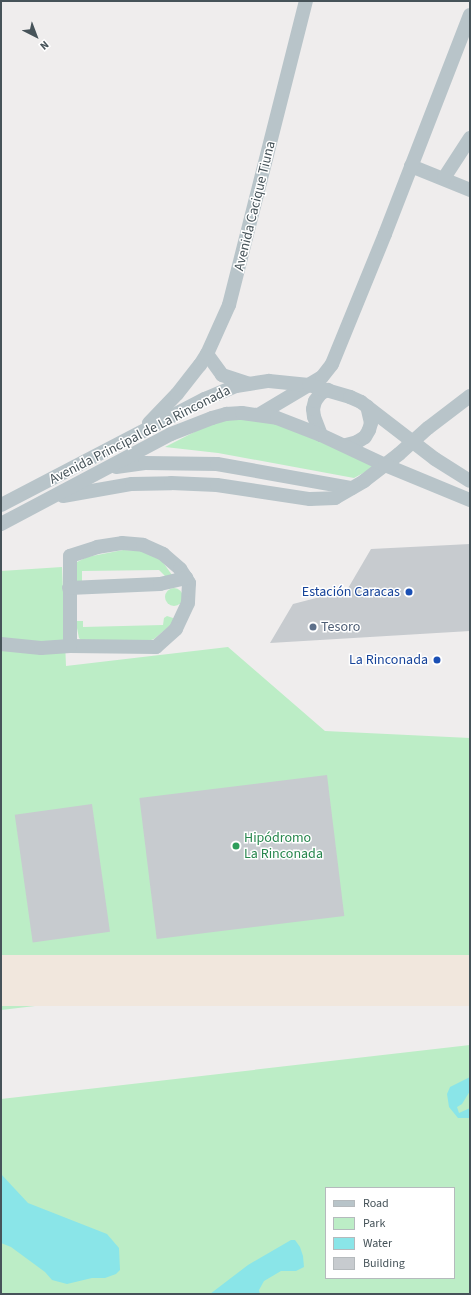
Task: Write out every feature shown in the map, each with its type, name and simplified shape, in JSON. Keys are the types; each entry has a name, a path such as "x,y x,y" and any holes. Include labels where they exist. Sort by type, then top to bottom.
{"street":[{"name":"Avenida Cacique Tiuna","path":"142,430 177,394 207,354 229,305 306,1"},
{"path":"260,414 322,377 332,364 470,15"},
{"path":"444,178 470,138"},
{"path":"411,166 444,178 470,190"},
{"path":"207,354 222,375 250,384"},
{"name":"Avenida Principal de La Rinconada","path":"1,505 142,430 205,399 236,386 269,381 309,385 350,397 367,406 434,459 470,481"},
{"path":"321,435 314,417 313,409 315,401 321,393 328,390"},
{"path":"50,498 132,484 171,483 217,485 310,499 335,498 385,465 428,428 470,396"},
{"path":"346,445 357,442 365,437 369,430 371,423 367,406"},
{"name":"Avenida Principal de La Rinconada","path":"1,524 171,434 226,414 260,414 277,418 346,445 385,465 470,500"},
{"path":"107,468 145,463 216,464 352,488"},
{"path":"1,644 41,648 70,646 156,647 176,630 188,603 189,583 180,569 158,552 143,545 122,543 92,548 70,556 70,646"},
{"path":"69,588 160,584 186,578"}],"green space":[{"path":"238,418 262,420 299,432 376,466 354,478 218,453 165,447 214,422"},
{"path":"123,550 143,551 162,561 172,575 167,578 159,570 82,571 82,583 73,583 77,562 87,557"},
{"name":"Hipódromo La Rinconada","path":"62,567 66,666 228,647 325,731 470,738 470,955 1,1010 1,571"},
{"path":"174,588 180,591 183,597 180,603 174,606 168,603 165,597 168,591"},
{"path":"167,616 173,618 173,623 154,639 145,642 83,642 79,638 77,628 77,621 83,621 83,627 163,625 164,618"},
{"path":"470,1045 470,1294 1,1294 1,1099"}],"sand":[{"path":"1,955 470,955 470,1006 1,1006"}],"water":[{"path":"470,1077 470,1091 462,1104 457,1107 459,1113 470,1108 470,1118 458,1118 449,1107 447,1094 450,1087"},
{"path":"1,1174 28,1203 107,1234 119,1248 120,1270 116,1274 105,1278 92,1278 67,1284 52,1280 45,1272 11,1247 1,1243"},
{"path":"291,1240 295,1240 300,1247 304,1267 296,1271 281,1271 264,1281 259,1290 260,1294 210,1294 248,1265"}],"building":[{"path":"470,544 470,631 270,643 293,604 347,590 371,549"},
{"path":"327,775 344,916 157,939 139,798"},
{"path":"92,804 110,932 33,943 15,815"}],"place":[{"name":"Estación Caracas","path":"409,592"},
{"name":"Tesoro","path":"313,627"},
{"name":"La Rinconada","path":"437,660"},
{"name":"Hipódromo La Rinconada","path":"236,846"}]}
